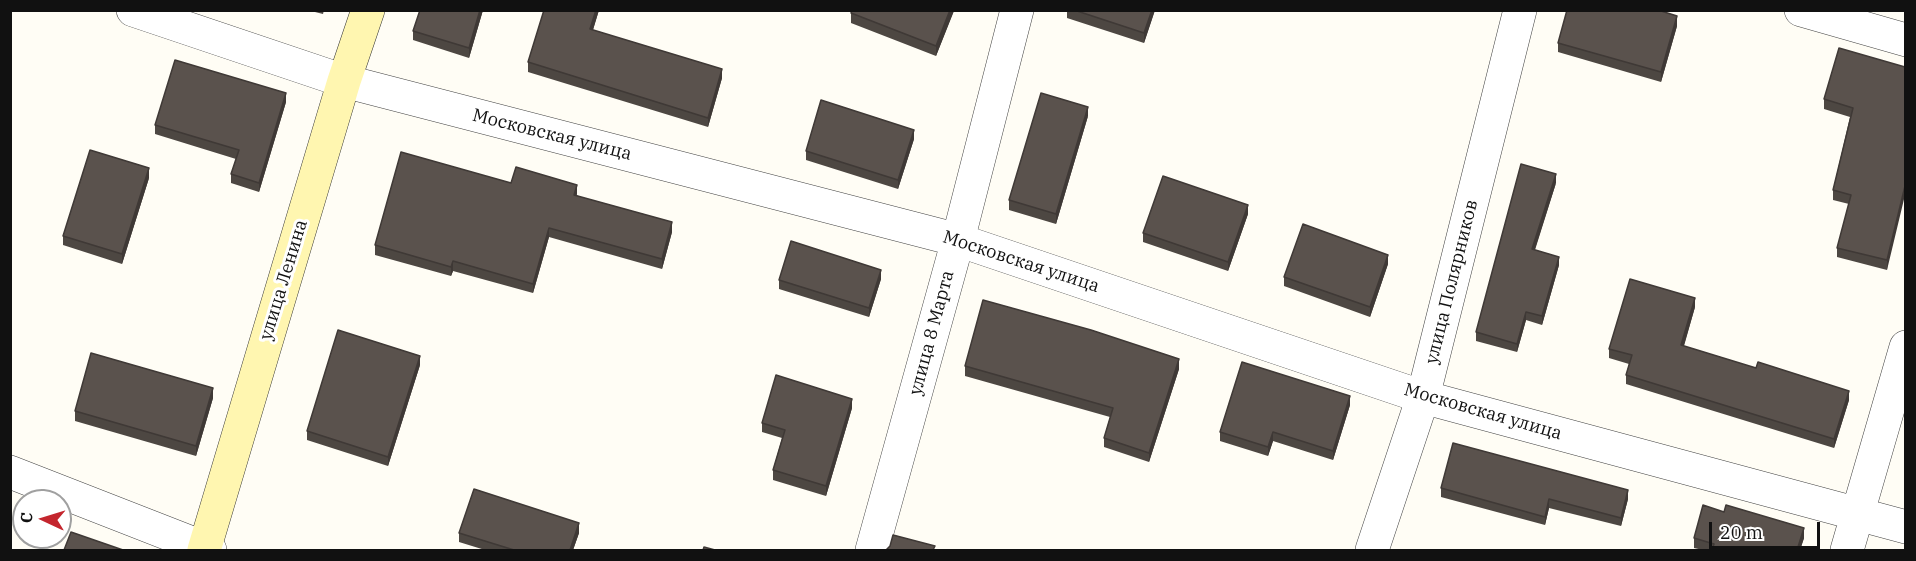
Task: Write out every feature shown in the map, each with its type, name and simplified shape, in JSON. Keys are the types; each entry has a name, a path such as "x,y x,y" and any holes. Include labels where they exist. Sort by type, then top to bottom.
{"street":[{"name":"Московская улица","path":"133,10 344,81 958,240 1423,397 1905,527"},
{"name":"улица Ленина","path":"206,550 344,81 368,10"},
{"name":"улица 8 Марта","path":"872,550 958,240 1017,10"},
{"name":"улица Полярников","path":"1372,550 1423,397 1520,10"},
{"path":"1801,10 1905,40"},
{"path":"1847,550 1905,346"},
{"path":"10,472 206,550"}],"building":[{"path":"420,10 480,10 469,48 413,31"},
{"path":"544,10 596,10 590,29 722,69 708,118 528,62"},
{"path":"852,10 950,10 936,46 851,13"},
{"path":"1074,10 1152,10 1144,33"},
{"path":"1567,10 1658,10 1677,16 1661,72 1558,43"},
{"path":"1839,48 1905,67 1905,186 1887,260 1837,248 1851,195 1833,190 1853,108 1824,99"},
{"path":"175,60 286,93 259,183 231,174 239,150 155,125"},
{"path":"1041,93 1088,107 1056,214 1009,200"},
{"path":"821,100 914,130 898,180 806,151"},
{"path":"90,150 149,168 122,254 63,236"},
{"path":"401,152 511,183 516,167 577,185 574,195 672,222 662,259 549,228 533,284 453,261 451,267 375,245"},
{"path":"1521,164 1556,174 1532,249 1559,257 1542,316 1526,312 1517,344 1476,332"},
{"path":"1163,176 1248,205 1228,262 1143,233"},
{"path":"1303,224 1388,255 1370,307 1284,277"},
{"path":"791,241 881,270 869,308 779,280"},
{"path":"1630,279 1695,298 1681,345 1756,368 1758,362 1849,391 1834,439 1626,375 1632,355 1609,349"},
{"path":"983,300 1091,330 1179,359 1149,453 1104,438 1113,408 965,366"},
{"path":"338,330 420,356 388,457 307,431"},
{"path":"91,353 213,388 196,446 75,411"},
{"path":"1242,362 1350,396 1333,451 1273,432 1268,447 1220,432"},
{"path":"776,375 852,399 826,486 773,470 785,430 762,423"},
{"path":"1453,443 1628,490 1621,518 1549,499 1545,517 1441,488"},
{"path":"474,489 579,523 570,550 514,550 459,533"},
{"path":"1703,505 1724,512 1726,505 1804,528 1797,550 1712,550 1714,544 1694,538"},
{"path":"72,532 123,550 64,550 72,549"},
{"path":"893,535 935,546 933,550 886,550 890,546"}]}
